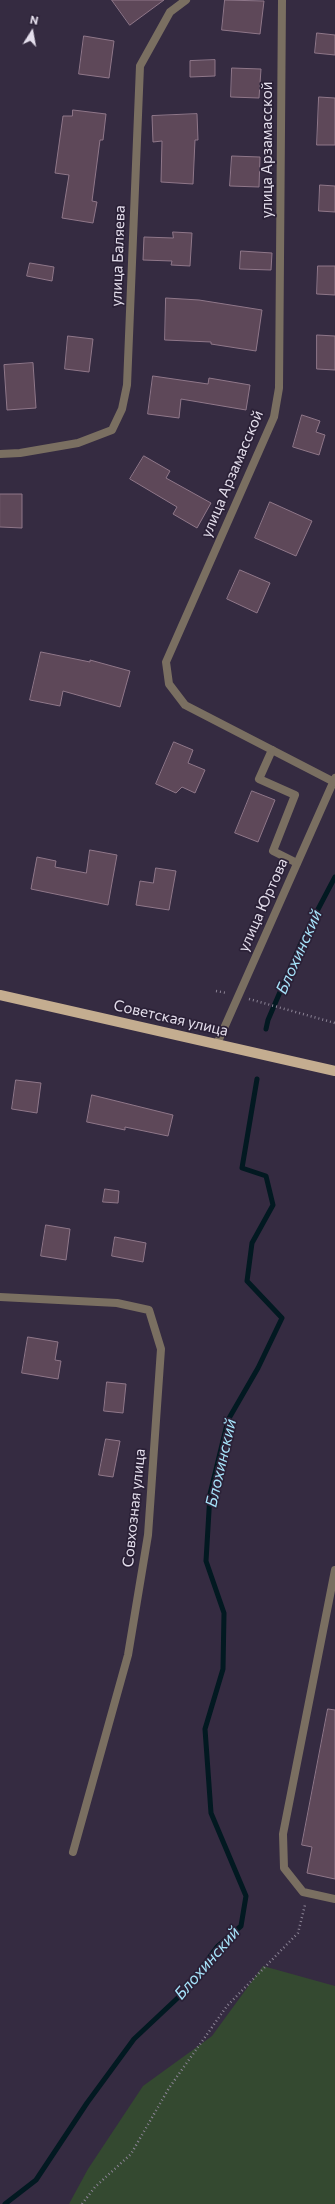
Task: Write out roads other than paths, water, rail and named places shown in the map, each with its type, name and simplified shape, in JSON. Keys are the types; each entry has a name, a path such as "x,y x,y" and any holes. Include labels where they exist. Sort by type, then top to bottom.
{"main road":[{"name":"Советская улица","path":"0,995 335,1071"}],"street":[{"name":"улица Баляева","path":"0,454 20,453 78,443 112,430 122,409 127,385 140,66 170,12 186,0"},
{"name":"улица Арзамасской","path":"282,0 279,388 274,417 166,662 169,684 185,705 334,780"},
{"path":"272,750 260,779 295,795 273,851 296,863"},
{"name":"улица Юртова","path":"217,1044 334,780"},
{"name":"Совхозная улица","path":"0,1297 117,1303 149,1310 161,1349 148,1535 128,1656 73,1852"},
{"path":"335,1570 283,1834 284,1868 303,1892 335,1898"}],"waterway":[{"name":"Блохинский","path":"266,1029 268,1020 304,936 335,877"},
{"name":"Блохинский","path":"5,2204 36,2180 87,2103 134,2039 184,1992 217,1947 241,1926 246,1896 211,1813 205,1729 223,1669 224,1613 206,1561 210,1494 228,1420 258,1368 282,1318 247,1281 252,1243 273,1205 266,1176 242,1168 257,1079"}]}
